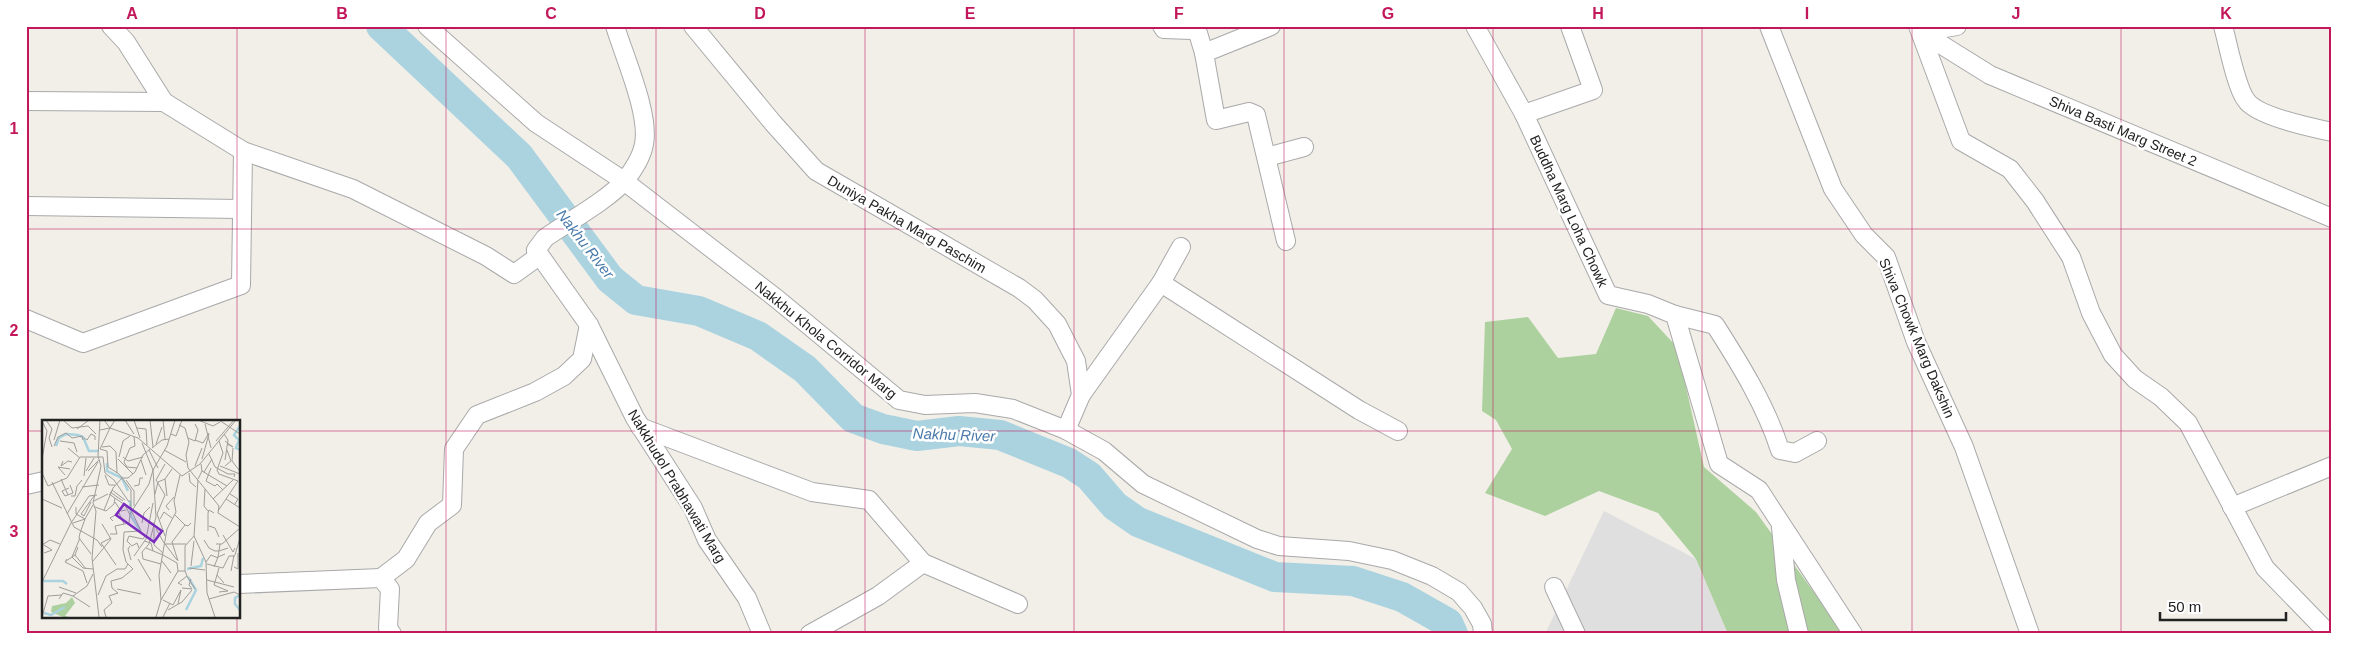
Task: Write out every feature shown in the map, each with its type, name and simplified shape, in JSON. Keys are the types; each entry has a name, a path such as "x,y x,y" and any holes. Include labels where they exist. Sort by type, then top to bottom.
{"street":[{"path":"111,26 126,42 164,102 243,151 353,189 486,256 514,274 539,256 536,250 544,238 619,186 637,161 645,144 644,122 639,100 614,26"},
{"name":"Nakkhu Khola Corridor Marg","path":"428,26 536,123 619,186 777,299 899,400 925,405 975,403 1013,409 1066,430 1104,451 1143,484 1257,539 1278,546 1349,551 1392,560 1432,576 1458,592 1472,608 1482,624 1483,634"},
{"name":"Duniya Pakha Marg Paschim","path":"693,26 773,123 816,171 1019,288 1035,300 1057,324 1076,361 1081,395"},
{"path":"1162,26 1168,30 1197,29 1204,53 1215,119 1219,121 1249,112 1254,113 1267,157 1286,242"},
{"path":"1204,53 1271,26"},
{"name":"Buddha Marg Loha Chowk","path":"1475,26 1524,114 1608,295 1648,304 1675,315 1715,325 1738,360 1775,435 1780,450 1795,453 1817,440"},
{"path":"1524,114 1593,90 1570,26"},
{"name":"Shiva Chowk Marg Dakshin","path":"1769,26 1834,189 1864,235 1886,256 1916,342 1964,447 2030,634"},
{"path":"1957,26 1920,29 1961,141 2010,169 2035,201 2071,257 2091,313 2113,355 2135,379 2161,397 2188,423 2265,568 2329,634"},
{"path":"2223,26 2240,91 2252,107 2302,126 2332,132"},
{"name":"Shiva Basti Marg Street 2","path":"1920,29 1990,75 2332,218"},
{"path":"26,101 164,102"},
{"path":"1267,157 1304,147"},
{"path":"26,319 83,343 241,285 243,151"},
{"path":"26,206 241,209"},
{"path":"1066,430 1081,395 1161,282 1181,247"},
{"name":"Nakkhudol Prabhawati Marg","path":"539,256 589,325 602,356 640,427 693,508 707,540 747,598 762,634"},
{"path":"1161,282 1359,410 1398,431"},
{"path":"1675,315 1719,464 1759,490 1853,634"},
{"path":"240,584 381,578 406,559 428,523 452,505 454,449 477,414 535,392 564,376 582,360 589,325"},
{"path":"640,427 812,492 869,500 923,563 1018,604"},
{"path":"2232,507 2332,466"},
{"path":"26,485 42,481"},
{"path":"1781,524 1786,580 1799,634"},
{"path":"810,634 878,596 923,563"},
{"path":"381,578 390,589 388,628 392,634"},
{"path":"1554,587 1576,634"}],"shaded area":[{"path":"1604,511 1696,559 1728,634 1545,634"}],"green space":[{"path":"1616,308 1648,316 1677,347 1704,467 1756,512 1844,634 1728,634 1696,559 1658,513 1599,491 1545,516 1485,493 1512,449 1496,420 1482,411 1485,322 1528,317 1558,358 1596,354"}],"waterway":[{"name":"Nakhu River","path":"381,26 519,156 610,279 636,300 699,311 758,336 805,369 853,418 883,429 917,436 959,431 1000,435 1069,463 1089,476 1115,506 1138,522 1275,577 1353,581 1402,597 1448,623 1453,634"}]}
